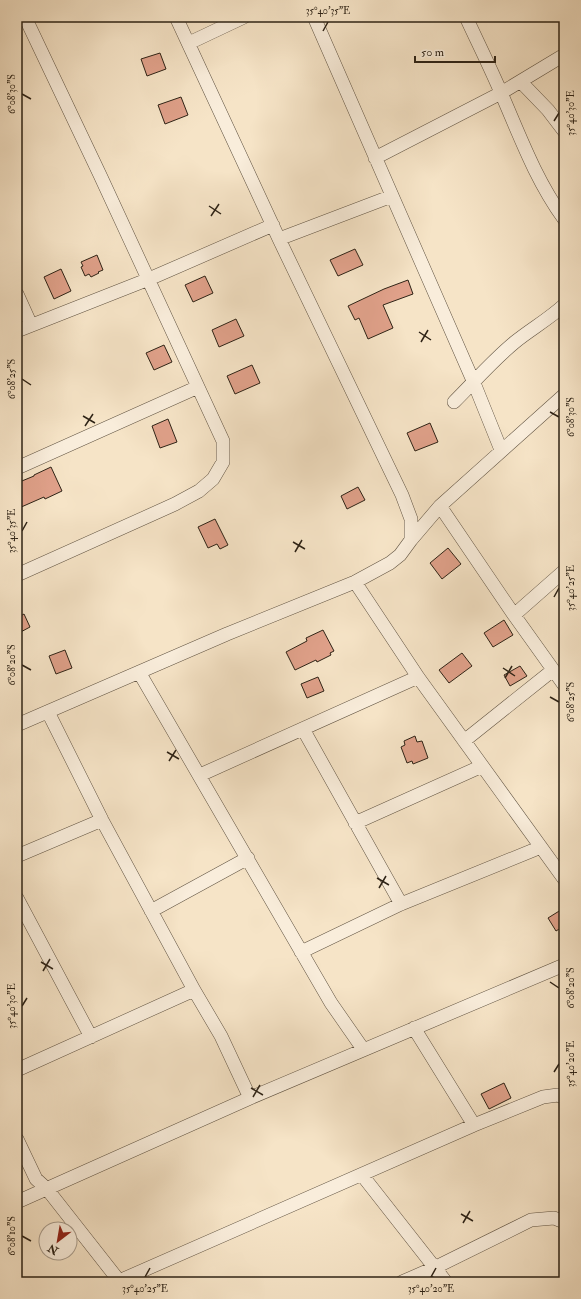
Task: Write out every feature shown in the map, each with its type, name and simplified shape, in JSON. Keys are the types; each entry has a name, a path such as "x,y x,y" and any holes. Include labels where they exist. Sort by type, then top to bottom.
{"street":[{"path":"17,575 175,504 199,491 213,479 223,462 223,441 149,279 25,17"},
{"path":"176,17 273,225 278,239 402,495 410,519 411,540"},
{"path":"188,43 244,17"},
{"path":"314,17 474,382 501,450"},
{"path":"466,17 535,172 550,200 564,219"},
{"path":"375,158 501,93 564,56"},
{"path":"521,82 548,110 564,131"},
{"path":"278,239 392,196"},
{"path":"17,331 149,279 273,225"},
{"path":"17,294 30,325"},
{"path":"454,402 492,362 516,341 564,305"},
{"path":"17,468 198,387"},
{"path":"17,725 241,628 355,582 390,563 400,555 440,506 564,394"},
{"path":"440,506 514,616 564,685"},
{"path":"514,616 564,571"},
{"path":"355,582 418,677 564,879"},
{"path":"464,741 553,670"},
{"path":"140,672 331,1003 363,1049"},
{"path":"200,775 418,677"},
{"path":"48,712 102,820 220,1036 250,1098"},
{"path":"302,729 401,904"},
{"path":"355,823 482,766"},
{"path":"17,856 102,820"},
{"path":"301,952 401,904 541,847"},
{"path":"151,912 248,858"},
{"path":"17,898 91,1037"},
{"path":"17,1202 363,1049 564,965"},
{"path":"17,1070 194,990"},
{"path":"414,1028 474,1125"},
{"path":"17,1138 36,1179 47,1189 120,1282 474,1125 543,1097 558,1095 564,1098"},
{"path":"362,1175 446,1282"},
{"path":"402,1282 434,1268 531,1220 554,1218 564,1222"}],"building":[{"path":"160,53 166,69 147,76 141,59"},
{"path":"181,97 188,115 165,124 158,105"},
{"path":"355,249 363,265 338,276 330,260"},
{"path":"97,255 103,270 91,277 89,274 85,276 81,267 83,266 81,262"},
{"path":"61,269 71,291 54,299 44,277"},
{"path":"205,276 213,293 193,302 185,285"},
{"path":"408,280 413,294 383,305 393,328 368,339 359,318 355,320 348,306 384,289"},
{"path":"236,319 244,336 219,347 212,330"},
{"path":"164,345 172,362 154,370 146,353"},
{"path":"252,365 260,383 235,394 227,376"},
{"path":"168,419 177,442 160,448 152,426"},
{"path":"430,423 438,442 415,451 407,433"},
{"path":"51,467 62,491 19,508 17,503 17,483"},
{"path":"358,487 365,500 347,509 341,496"},
{"path":"215,519 228,545 220,549 217,544 208,548 198,527"},
{"path":"448,548 461,564 442,579 430,563"},
{"path":"24,614 30,627 17,634 17,618"},
{"path":"504,620 513,635 493,647 484,633"},
{"path":"323,630 334,651 330,653 331,655 317,662 316,660 295,670 286,652 307,641 306,638"},
{"path":"65,650 72,668 56,674 49,656"},
{"path":"462,653 472,666 449,683 439,670"},
{"path":"520,666 527,676 510,686 504,675"},
{"path":"318,677 324,691 307,698 301,684"},
{"path":"415,736 417,742 422,741 428,758 413,764 412,761 407,763 401,747 405,745 404,741"},
{"path":"564,908 564,926 556,931 548,918"},
{"path":"504,1083 511,1098 489,1109 481,1094"}]}
